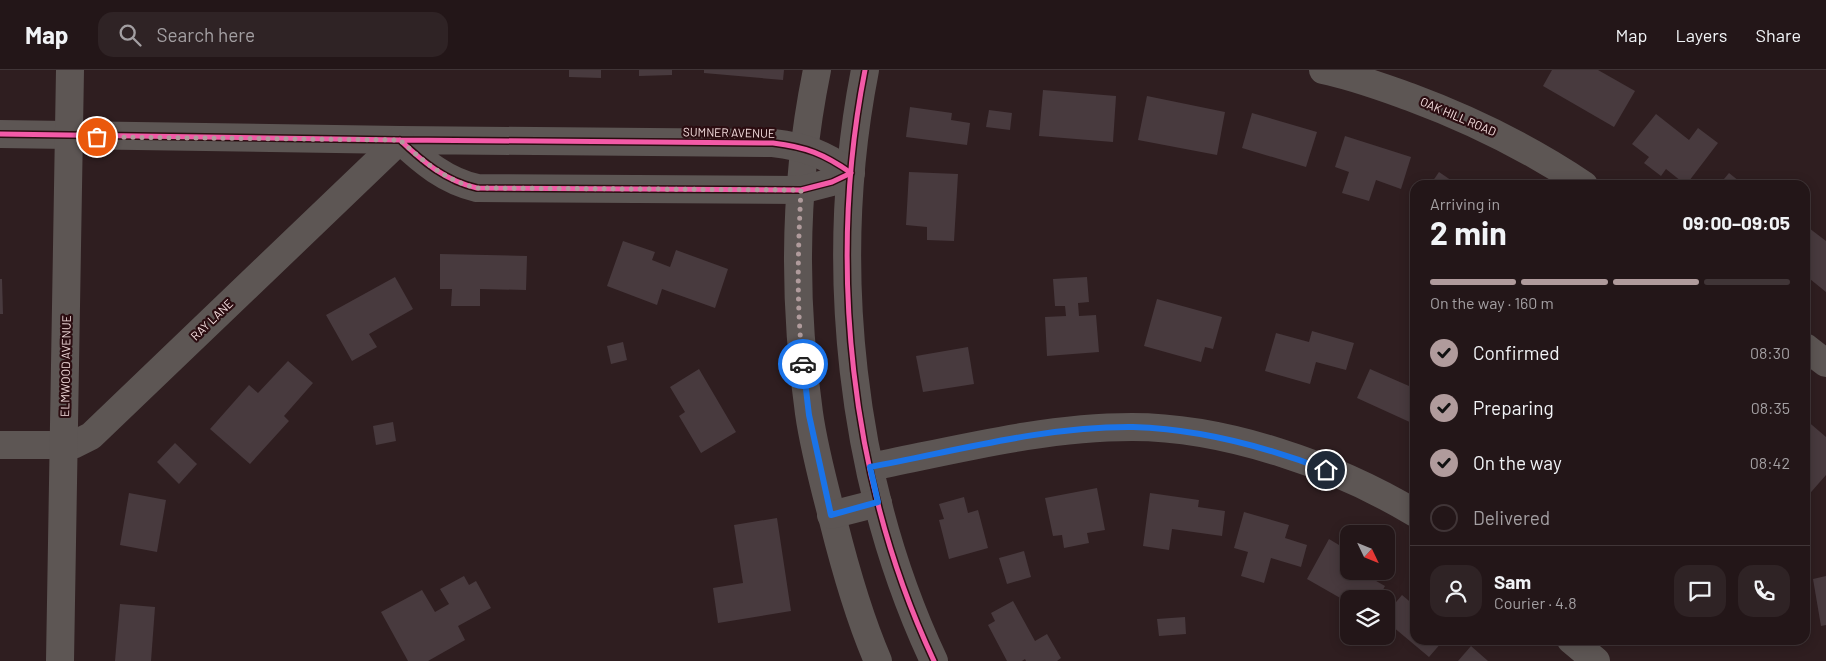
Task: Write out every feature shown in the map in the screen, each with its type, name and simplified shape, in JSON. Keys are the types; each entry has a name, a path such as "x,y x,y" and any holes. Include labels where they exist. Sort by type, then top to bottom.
{"street":[{"name":"ELMWOOD AVENUE","path":"60,661 70,70"},
{"path":"817,70 804,148 801,190 798,251 800,333 809,415 831,515 854,597 878,661"},
{"path":"865,70 856,122 851,173 848,279 851,341 858,398 878,502 904,591 934,661"},
{"name":"OAK HILL ROAD","path":"1323,70 1399,93 1481,126 1536,154 1576,180"},
{"name":"SUMNER AVENUE","path":"0,134 400,140 757,142 804,148 835,162 851,173"},
{"path":"400,140 417,156 448,178 462,185 477,188 801,190 832,182 851,173"},
{"name":"RAY LANE","path":"0,446 73,445 98,429 400,140"},
{"path":"1810,351 1826,363"},
{"path":"870,467 1032,436 1082,430 1132,427 1155,428 1225,438 1281,454 1340,476 1410,510"},
{"path":"831,515 878,502"},
{"path":"1577,645 1596,661"}],"building":[{"path":"569,70 601,70 601,78 569,77"},
{"path":"639,70 672,70 672,75 639,76"},
{"path":"704,70 784,70 783,80 704,73"},
{"path":"1552,70 1598,70 1635,91 1614,127 1543,86"},
{"path":"1043,90 1116,96 1113,142 1039,136"},
{"path":"1147,96 1225,112 1217,155 1138,140"},
{"path":"910,107 952,113 951,120 970,123 967,145 906,137"},
{"path":"989,110 1012,113 1010,130 986,127"},
{"path":"1252,113 1317,132 1306,167 1242,148"},
{"path":"1656,114 1689,140 1698,128 1718,143 1690,180 1680,180 1666,169 1661,176 1644,163 1649,157 1632,144"},
{"path":"1345,136 1411,157 1401,189 1376,180 1369,201 1342,193 1349,172 1335,167"},
{"path":"909,172 958,174 954,241 927,240 927,227 906,225"},
{"path":"1439,172 1451,180 1433,180"},
{"path":"1729,173 1738,180 1723,180"},
{"path":"1810,229 1826,241 1826,292 1810,279"},
{"path":"623,241 655,252 652,260 670,267 676,250 728,269 715,308 662,289 657,305 607,286"},
{"path":"440,254 527,256 526,290 480,289 480,306 451,306 452,289 440,289"},
{"path":"395,277 413,309 369,334 377,347 352,361 326,315"},
{"path":"1087,277 1089,302 1078,303 1079,316 1096,315 1099,352 1047,356 1045,317 1066,316 1065,306 1055,306 1053,279"},
{"path":"0,279 2,279 3,314 0,314"},
{"path":"1157,299 1222,317 1213,349 1205,347 1201,362 1144,346"},
{"path":"1312,331 1354,343 1346,370 1316,362 1310,384 1265,371 1276,333 1309,342"},
{"path":"623,342 627,360 611,364 607,346"},
{"path":"968,347 974,384 923,392 916,356"},
{"path":"288,361 313,383 284,416 289,421 250,464 210,429 249,385 258,393"},
{"path":"699,369 736,432 701,453 679,416 685,412 670,387"},
{"path":"1370,369 1409,386 1410,384 1410,422 1357,398"},
{"path":"393,422 396,441 376,445 373,426"},
{"path":"1810,423 1826,437 1826,475 1810,493"},
{"path":"175,443 197,464 179,484 157,462"},
{"path":"1097,488 1105,530 1087,533 1089,543 1064,548 1062,535 1053,536 1045,498"},
{"path":"129,493 166,500 157,552 120,545"},
{"path":"1150,493 1199,500 1198,507 1225,511 1222,536 1172,529 1169,550 1143,546"},
{"path":"964,497 968,513 978,510 988,548 949,559 939,520 944,519 939,504"},
{"path":"1244,512 1289,525 1285,538 1307,545 1301,567 1271,558 1264,583 1241,576 1248,552 1234,548"},
{"path":"777,518 791,611 718,623 713,588 743,583 734,525"},
{"path":"1329,539 1340,546 1340,580 1374,580 1385,586 1383,590 1340,590 1340,598 1307,579"},
{"path":"1024,551 1031,577 1007,584 999,558"},
{"path":"464,576 469,585 476,581 491,608 458,626 465,640 428,661 408,661 381,612 422,590 435,612 449,604 440,589"},
{"path":"1826,576 1826,625 1821,626 1813,579"},
{"path":"1402,595 1410,602 1410,641 1395,629 1395,603"},
{"path":"1013,601 1035,641 1047,634 1061,658 1057,661 1026,661 1025,659 1022,661 1007,661 988,625 995,621 991,613"},
{"path":"120,604 155,607 151,661 115,661"},
{"path":"1185,617 1186,634 1159,636 1157,619"},
{"path":"1415,645 1439,645 1429,657"},
{"path":"1471,646 1488,661 1458,661"}],"cycle path":[{"path":"865,70 854,144 848,219 848,295 854,371 865,446 882,520 905,592 934,661"},
{"path":"0,134 773,143 814,152 851,173 832,182 801,190 477,188 445,176 417,156 400,140"}],"way so far":[{"path":"97,137 400,140 417,156 448,178 462,185 477,188 801,190 799,307 803,364"}],"route":[{"path":"803,364 809,415 831,515 878,502 870,467 1019,438 1082,430 1132,427 1177,430 1253,445 1326,470"}]}
